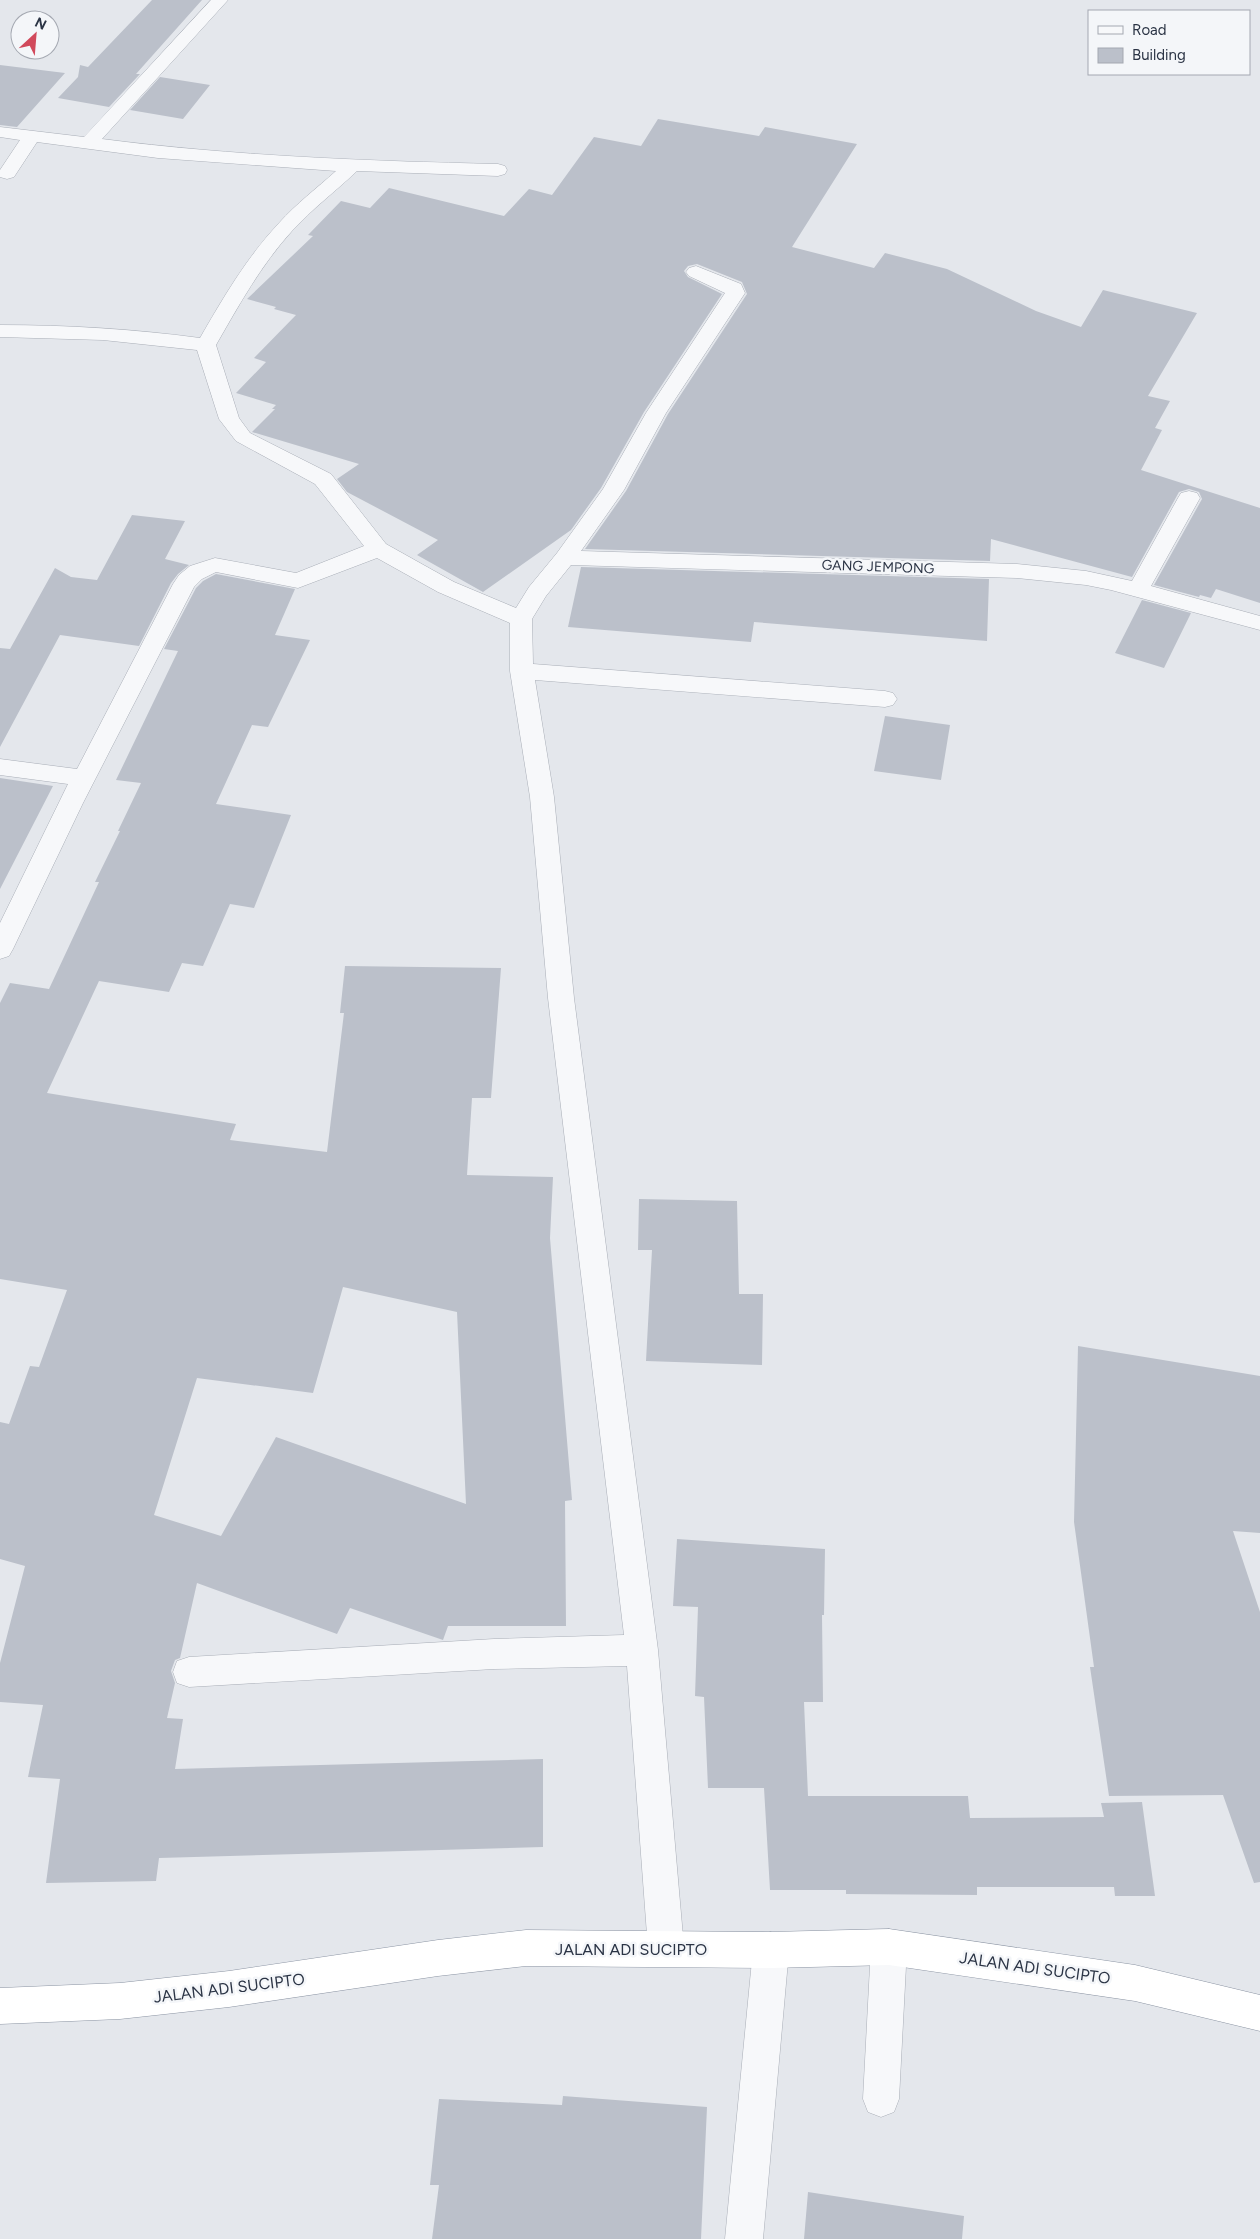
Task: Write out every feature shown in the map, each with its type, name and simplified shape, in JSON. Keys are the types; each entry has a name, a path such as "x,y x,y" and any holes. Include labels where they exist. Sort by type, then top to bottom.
{"highway":[{"name":"JALAN ADI SUCIPTO","path":"0,2006 120,2001 229,1989 438,1958 526,1948 771,1950 889,1947 1135,1983 1260,2013"}],"street":[{"path":"88,144 220,0"},
{"path":"0,132 158,152 352,166 498,170"},
{"path":"7,173 32,136"},
{"path":"352,166 287,226 272,243 238,290 206,345 229,419 243,437 323,479 378,549 446,587 521,619"},
{"path":"666,1948 642,1650 561,998 542,796 522,671 521,619 537,592 565,558 613,490 656,412 735,293 734,288 696,272"},
{"path":"0,331 63,330 129,335 206,345"},
{"path":"1138,590 1189,498"},
{"path":"0,949 84,778 184,584 192,574 202,568 215,565 298,581 378,549"},
{"name":"GANG JEMPONG","path":"565,558 1017,571 1086,578 1260,623"},
{"path":"522,671 886,699"},
{"path":"0,767 84,778"},
{"path":"189,1672 494,1654 642,1650"},
{"path":"881,2099 889,1947"},
{"path":"744,2239 771,1950"}],"building":[{"path":"152,0 202,0 136,74 140,74 109,107 58,98 78,77 80,65 88,67"},
{"path":"0,65 65,73 17,127 0,125"},
{"path":"160,77 210,85 183,119 130,110"},
{"path":"658,119 759,136 765,127 857,144 792,247 874,268 885,253 947,269 1036,311 1081,327 1103,290 1197,313 1148,396 1170,401 1155,428 1162,430 1141,470 1260,508 1260,603 1216,589 1211,598 1200,595 1199,597 1154,585 1202,499 1199,492 1189,489 1179,492 1132,577 991,539 990,561 585,549 626,491 668,414 747,294 742,282 697,264 688,266 684,271 688,277 722,294 644,412 601,488 571,530 483,592 417,555 438,540 347,492 337,479 359,464 252,432 275,409 272,409 276,405 236,393 266,362 254,358 296,315 247,299 313,236 308,235 341,201 370,208 389,188 504,216 529,189 552,195 594,137 641,146"},
{"path":"132,515 185,521 165,559 189,565 171,583 139,646 60,635 0,747 0,648 10,649 55,568 71,577 97,580"},
{"path":"581,567 989,579 987,641 754,622 751,642 568,627"},
{"path":"216,574 295,589 275,635 310,640 268,727 252,725 216,804 291,815 254,908 230,904 203,966 182,963 169,992 99,981 47,1093 236,1124 230,1140 327,1152 344,1013 340,1013 345,966 501,968 491,1098 472,1098 467,1175 553,1177 550,1238 572,1500 565,1501 566,1626 448,1626 443,1640 350,1608 337,1634 197,1583 180,1658 175,1660 171,1671 175,1683 167,1718 183,1719 175,1769 543,1759 543,1847 159,1858 156,1881 46,1883 60,1779 28,1777 43,1705 0,1702 0,1663 25,1566 0,1559 0,1422 9,1424 30,1366 39,1367 67,1290 0,1279 0,1003 10,983 49,989 99,882 95,882 141,783 116,780 178,651 164,649 196,588 203,581","holes":["343,1287 457,1312 466,1504 276,1437 221,1536 154,1515 197,1378 313,1393"]},
{"path":"1142,600 1191,613 1164,668 1115,653"},
{"path":"885,716 950,725 941,780 874,771"},
{"path":"0,778 53,786 0,889"},
{"path":"639,1199 737,1201 739,1294 763,1294 762,1365 646,1361 652,1250 638,1250"},
{"path":"1078,1346 1260,1376 1260,1533 1233,1531 1260,1612 1260,1882 1254,1883 1223,1795 1109,1796 1090,1667 1094,1667 1074,1522"},
{"path":"677,1539 825,1549 824,1615 822,1615 823,1702 804,1702 808,1796 968,1796 970,1818 1104,1817 1101,1803 1142,1802 1155,1896 1115,1896 1114,1887 977,1887 977,1895 846,1894 846,1890 770,1890 764,1788 708,1788 704,1697 695,1696 698,1607 673,1606"},
{"path":"563,2096 707,2107 701,2239 432,2239 439,2185 430,2185 439,2099 562,2105"},
{"path":"808,2192 964,2216 962,2239 804,2239"}]}
